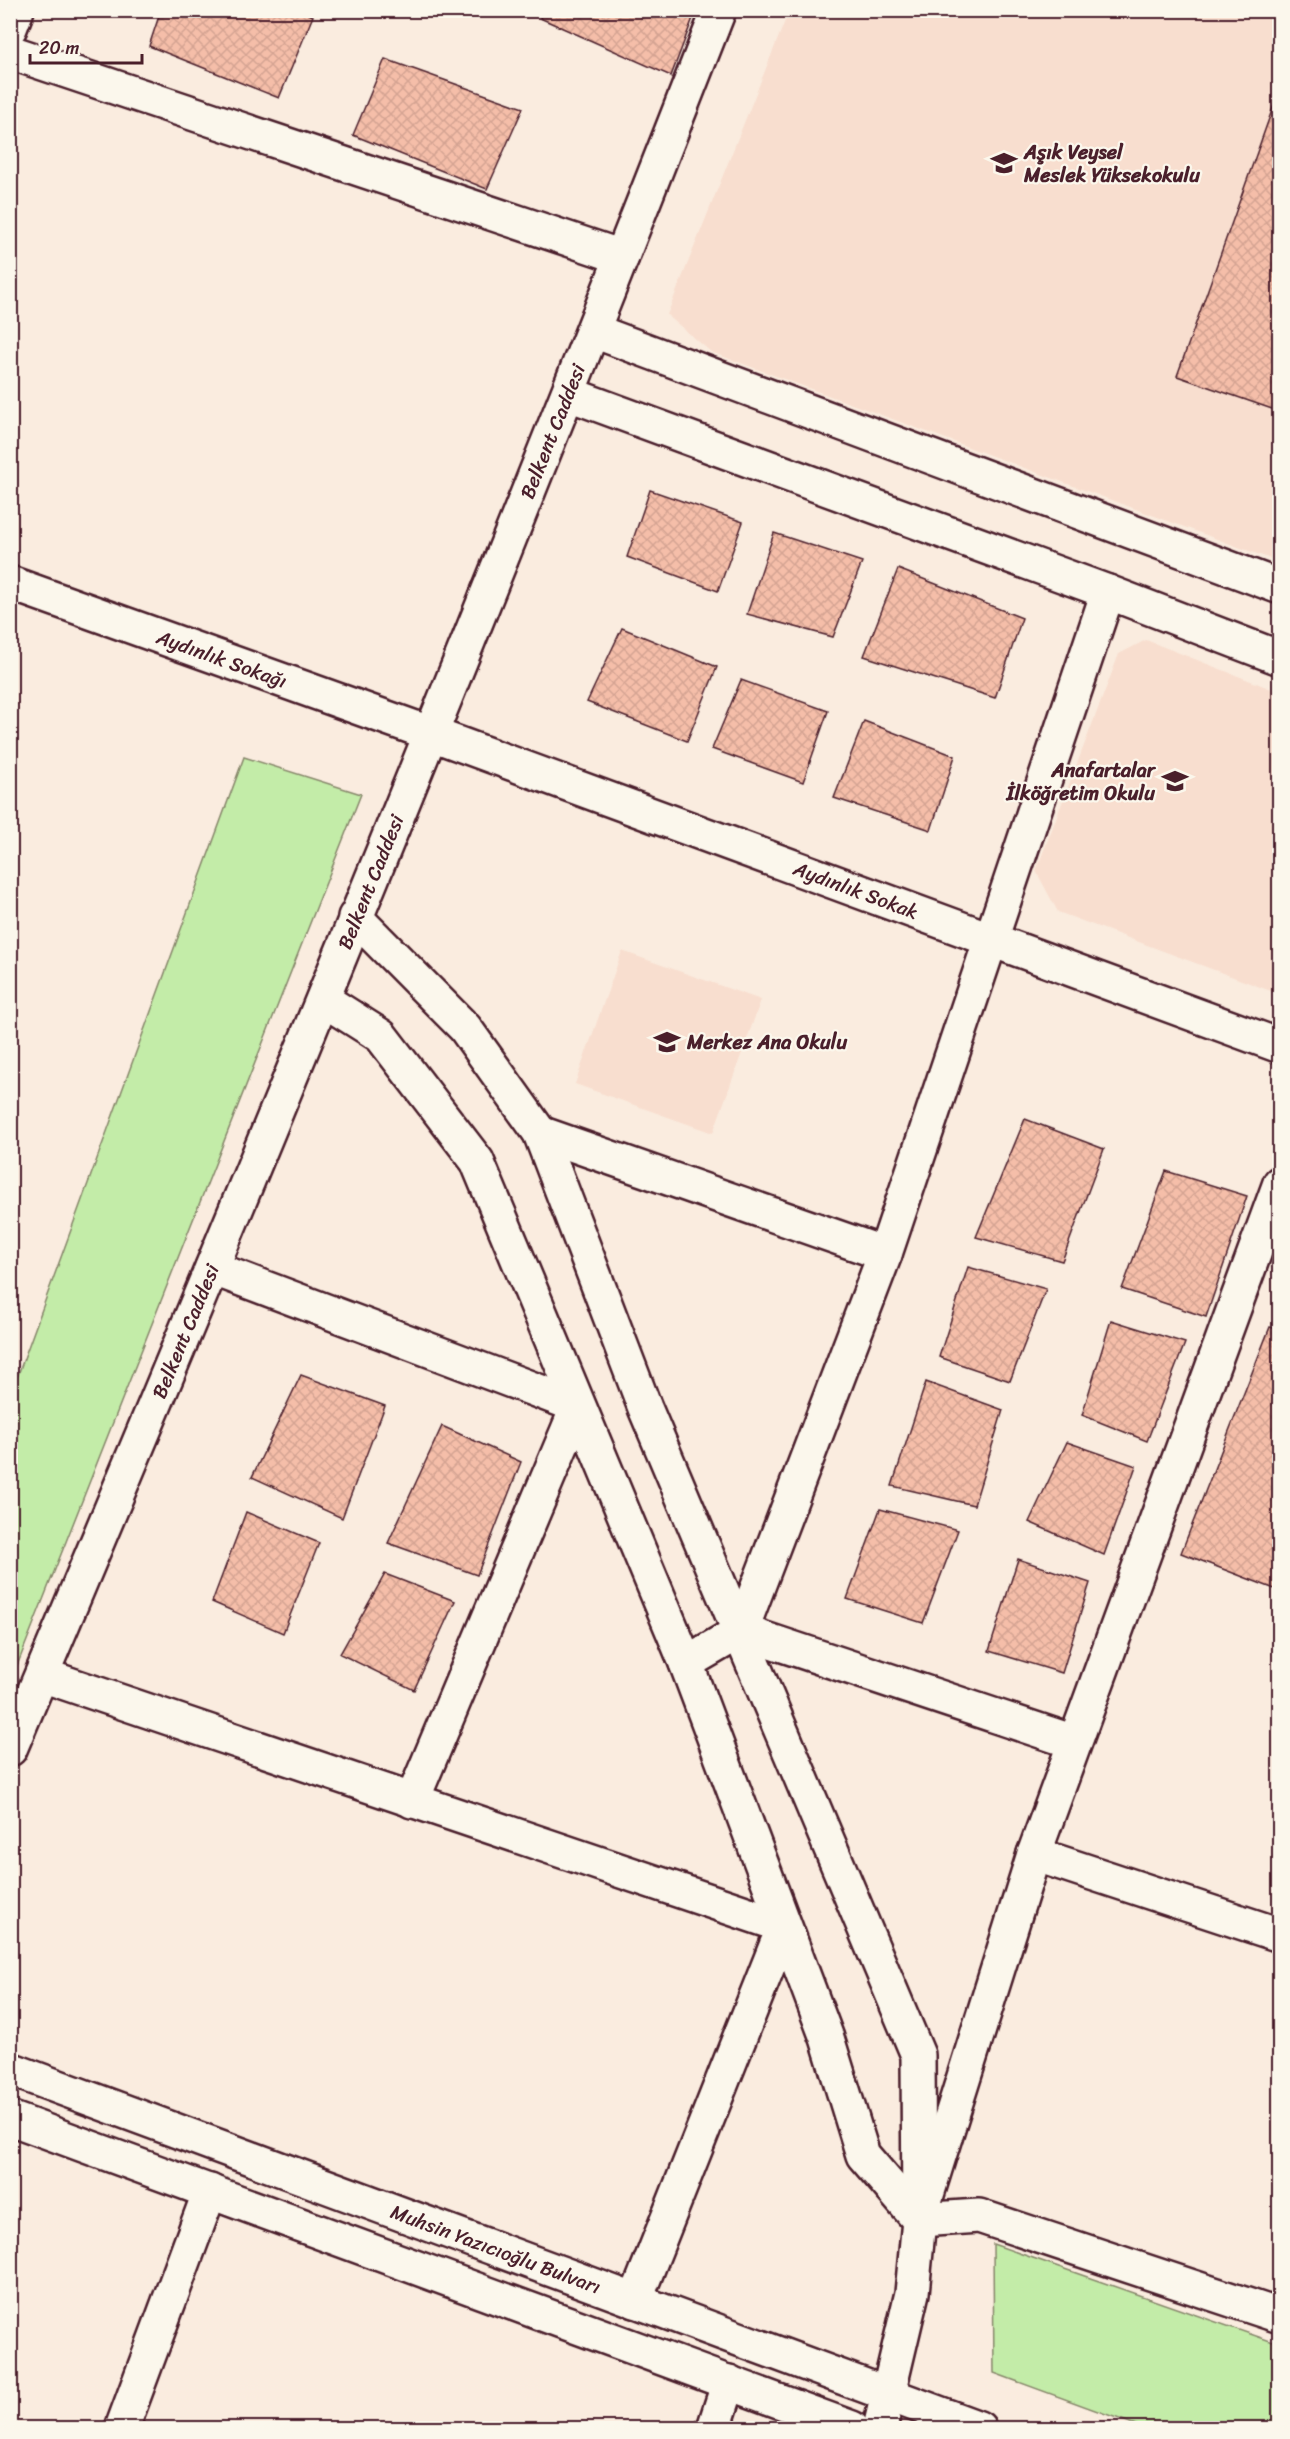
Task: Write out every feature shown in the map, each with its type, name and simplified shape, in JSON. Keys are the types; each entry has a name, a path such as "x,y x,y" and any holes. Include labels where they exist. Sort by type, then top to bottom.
{"street":[{"path":"10,28 17,10"},
{"name":"Belkent Caddesi","path":"10,1749 324,1000 355,917 432,734 569,394 719,10"},
{"path":"10,52 622,257"},
{"path":"594,330 1280,587"},
{"path":"569,394 1108,592 1280,658"},
{"name":"Aydınlık Sokağı","path":"10,583 432,734"},
{"path":"686,1663 741,1631 885,1254 1108,592"},
{"name":"Aydınlık Sokak","path":"432,734 1280,1046"},
{"path":"355,917 465,1028 540,1133 645,1408 918,2055 919,2220 912,2293 880,2428"},
{"path":"324,1000 381,1036 477,1161 686,1663 827,2038 864,2155 919,2220"},
{"path":"540,1133 885,1254"},
{"path":"919,2220 1035,1854 1280,1183"},
{"path":"212,1268 578,1406"},
{"path":"412,1801 578,1406"},
{"path":"741,1631 1074,1742"},
{"path":"42,1675 784,1926"},
{"path":"1035,1854 1280,1935"},
{"path":"635,2301 784,1926"},
{"name":"Muhsin Yazıcıoğlu Bulvarı","path":"10,2069 979,2428"},
{"path":"10,2118 852,2428"},
{"path":"122,2428 210,2191"},
{"path":"919,2220 980,2216 1280,2316"},
{"path":"714,2428 729,2382"}],"shaded area":[{"name":"Aşık Veysel Meslek Yüksekokulu","path":"789,11 1279,11 1279,562 711,352 667,315"},
{"name":"Anafartalar İlköğretim Okulu","path":"1146,640 1279,692 1279,994 1058,912 1036,871 1119,654"},
{"name":"Merkez Ana Okulu","path":"622,951 761,1000 713,1133 575,1084"}],"green space":[{"path":"244,757 361,794 11,1681 11,1394"},
{"path":"993,2244 1279,2344 1279,2428 1144,2428 994,2373"}],"building":[{"path":"161,10 300,10 313,16 279,98 149,46"},
{"path":"542,10 696,10 671,76 540,18"},
{"path":"385,59 523,108 487,189 353,135"},
{"path":"1280,88 1280,397 1275,410 1177,376"},
{"path":"650,490 743,522 718,591 627,557"},
{"path":"774,533 862,562 833,637 747,614"},
{"path":"898,569 1022,618 995,698 864,656"},
{"path":"622,628 717,667 687,741 587,702"},
{"path":"741,680 828,711 803,782 712,749"},
{"path":"864,721 955,756 931,830 834,798"},
{"path":"1025,1119 1104,1149 1062,1261 976,1237"},
{"path":"1166,1171 1247,1196 1206,1317 1122,1289"},
{"path":"968,1267 1046,1289 1010,1381 939,1357"},
{"path":"1111,1320 1185,1343 1147,1441 1082,1415"},
{"path":"1270,1327 1280,1330 1280,1591 1181,1553"},
{"path":"301,1375 385,1406 342,1518 252,1477"},
{"path":"926,1382 1003,1410 974,1505 892,1486"},
{"path":"442,1426 521,1462 477,1575 388,1543"},
{"path":"1067,1442 1136,1466 1104,1555 1029,1522"},
{"path":"880,1509 958,1530 923,1623 847,1599"},
{"path":"246,1512 319,1543 283,1633 212,1602"},
{"path":"1018,1559 1090,1583 1062,1673 989,1651"},
{"path":"385,1574 455,1601 414,1690 340,1654"}],"place":[{"name":"Aşık Veysel Meslek Yüksekokulu","path":"1004,163"},
{"name":"Anafartalar İlköğretim Okulu","path":"1175,781"},
{"name":"Merkez Ana Okulu","path":"667,1042"}]}
